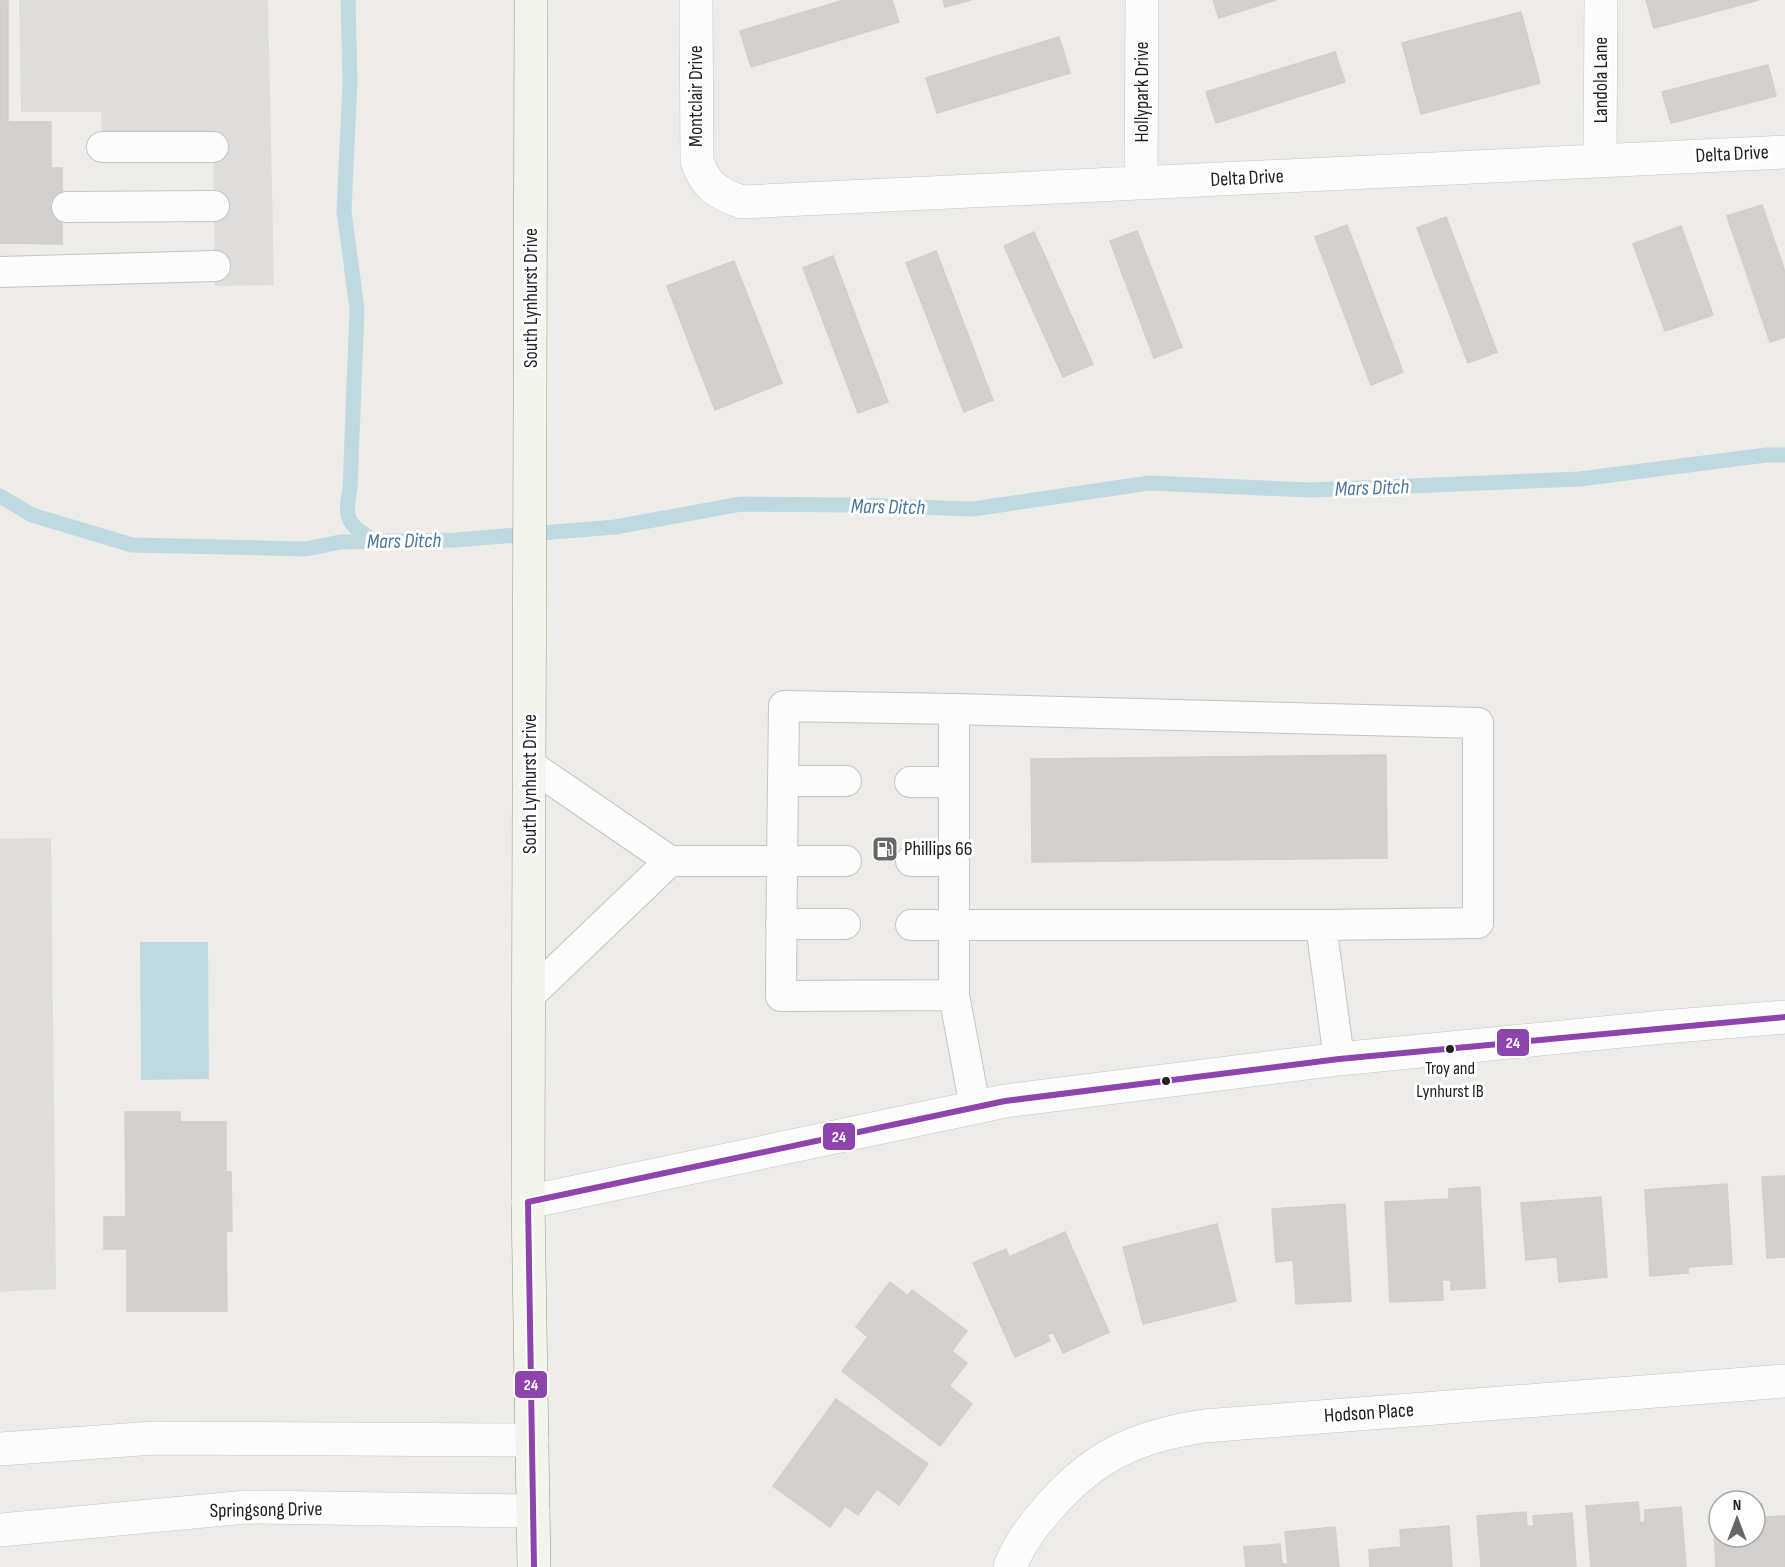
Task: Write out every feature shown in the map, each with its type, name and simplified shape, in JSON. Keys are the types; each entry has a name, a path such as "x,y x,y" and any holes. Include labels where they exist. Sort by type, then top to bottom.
{"main road":[{"name":"South Lynhurst Drive","path":"531,0 528,1202 534,1567"}],"street":[{"name":"Montclair Drive","path":"696,0 697,161 701,172 713,187"},
{"name":"Hollypark Drive","path":"1141,183 1143,0"},
{"name":"Landola Lane","path":"1600,161 1601,0"},
{"name":"Delta Drive","path":"713,187 721,195 742,202 751,202 1785,152"},
{"path":"528,1202 1005,1101 1339,1059 1785,1017"},
{"name":"Hodson Place","path":"1010,1567 1027,1533 1062,1492 1085,1471 1116,1451 1166,1432 1204,1426 1785,1381"},
{"path":"0,1449 154,1438 532,1440"},
{"name":"Springsong Drive","path":"0,1530 247,1507 533,1511"}],"lane":[{"path":"102,147 213,147"},
{"path":"67,207 214,206"},
{"path":"0,272 215,266"},
{"path":"911,925 1478,923 1478,723 784,706 781,996 954,995"},
{"path":"954,710 954,995 975,1107"},
{"path":"530,765 670,861 846,861"},
{"path":"783,781 846,781"},
{"path":"910,782 954,782"},
{"path":"530,995 670,861"},
{"path":"911,861 954,861"},
{"path":"781,924 845,924"},
{"path":"1321,925 1339,1059"}],"shaded area":[{"path":"19,0 268,0 274,285 215,286 213,147 102,147 101,112 21,112"},
{"path":"51,838 56,1289 0,1292 0,839"}],"water":[{"path":"140,942 208,942 209,1079 141,1080"}],"building":[{"path":"0,0 8,0 8,122 51,122 51,168 62,168 62,244 0,243"},
{"path":"844,0 892,0 899,22 751,67 740,31"},
{"path":"943,0 971,0 945,7"},
{"path":"1213,0 1276,0 1219,18"},
{"path":"1646,0 1759,0 1654,28"},
{"path":"1521,12 1540,83 1421,114 1402,43"},
{"path":"1059,37 1070,73 937,113 926,78"},
{"path":"1335,52 1345,82 1216,123 1206,92"},
{"path":"1768,65 1776,96 1671,123 1662,92"},
{"path":"1762,205 1785,272 1785,337 1770,342 1727,216"},
{"path":"1446,217 1497,352 1468,363 1417,228"},
{"path":"1347,225 1403,372 1371,385 1315,237"},
{"path":"1681,226 1713,315 1665,331 1633,244"},
{"path":"1137,231 1182,347 1154,358 1110,241"},
{"path":"1034,232 1093,364 1063,377 1004,246"},
{"path":"936,251 993,400 964,412 906,263"},
{"path":"833,256 888,402 858,413 803,268"},
{"path":"734,261 782,383 715,410 667,286"},
{"path":"1386,755 1387,858 1032,862 1031,759"},
{"path":"125,1112 180,1112 180,1122 226,1122 226,1172 231,1172 232,1231 226,1231 227,1311 127,1311 127,1249 104,1249 104,1217 126,1217"},
{"path":"1785,1176 1785,1257 1767,1258 1762,1177"},
{"path":"1727,1184 1732,1264 1688,1267 1688,1273 1650,1276 1645,1190"},
{"path":"1480,1187 1485,1288 1451,1290 1451,1280 1442,1280 1443,1300 1390,1302 1385,1202 1449,1199 1449,1189"},
{"path":"1601,1197 1607,1277 1559,1282 1557,1257 1526,1260 1521,1203"},
{"path":"1345,1204 1351,1301 1296,1304 1293,1260 1276,1262 1272,1209"},
{"path":"1217,1224 1236,1301 1143,1324 1123,1247"},
{"path":"1065,1232 1109,1332 1063,1353 1053,1332 1047,1335 1050,1341 1015,1357 973,1263 1006,1249 1009,1257"},
{"path":"890,1282 908,1296 912,1290 967,1331 952,1351 967,1363 949,1386 972,1404 940,1446 842,1371 868,1337 856,1327"},
{"path":"836,1399 928,1464 899,1505 877,1489 858,1515 845,1506 830,1527 773,1486"},
{"path":"1638,1502 1640,1523 1645,1522 1645,1510 1681,1507 1686,1567 1591,1567 1586,1506"},
{"path":"1526,1512 1527,1526 1534,1526 1533,1516 1572,1513 1576,1567 1481,1567 1477,1516"},
{"path":"1785,1516 1785,1567 1716,1567 1715,1549 1767,1549 1767,1517"},
{"path":"1449,1526 1452,1567 1370,1567 1369,1550 1401,1547 1400,1530"},
{"path":"1335,1527 1339,1567 1246,1567 1244,1547 1280,1544 1282,1564 1288,1564 1285,1532"}],"waterway":[{"path":"348,0 350,82 344,211 357,309 350,488 347,507 353,525 374,540"},
{"name":"Mars Ditch","path":"0,496 32,515 132,545 306,549 340,542 456,540 615,527 741,504 973,509 1149,483 1309,490 1580,479 1766,455 1785,455"}],"transit line":[{"name":"24","path":"528,1202 1005,1101 1339,1059 1785,1017"},
{"name":"24","path":"528,1202 534,1567"}],"place":[{"name":"Phillips 66","path":"885,849"},
{"name":"Troy and Lynhurst IB","path":"1450,1049"}]}
